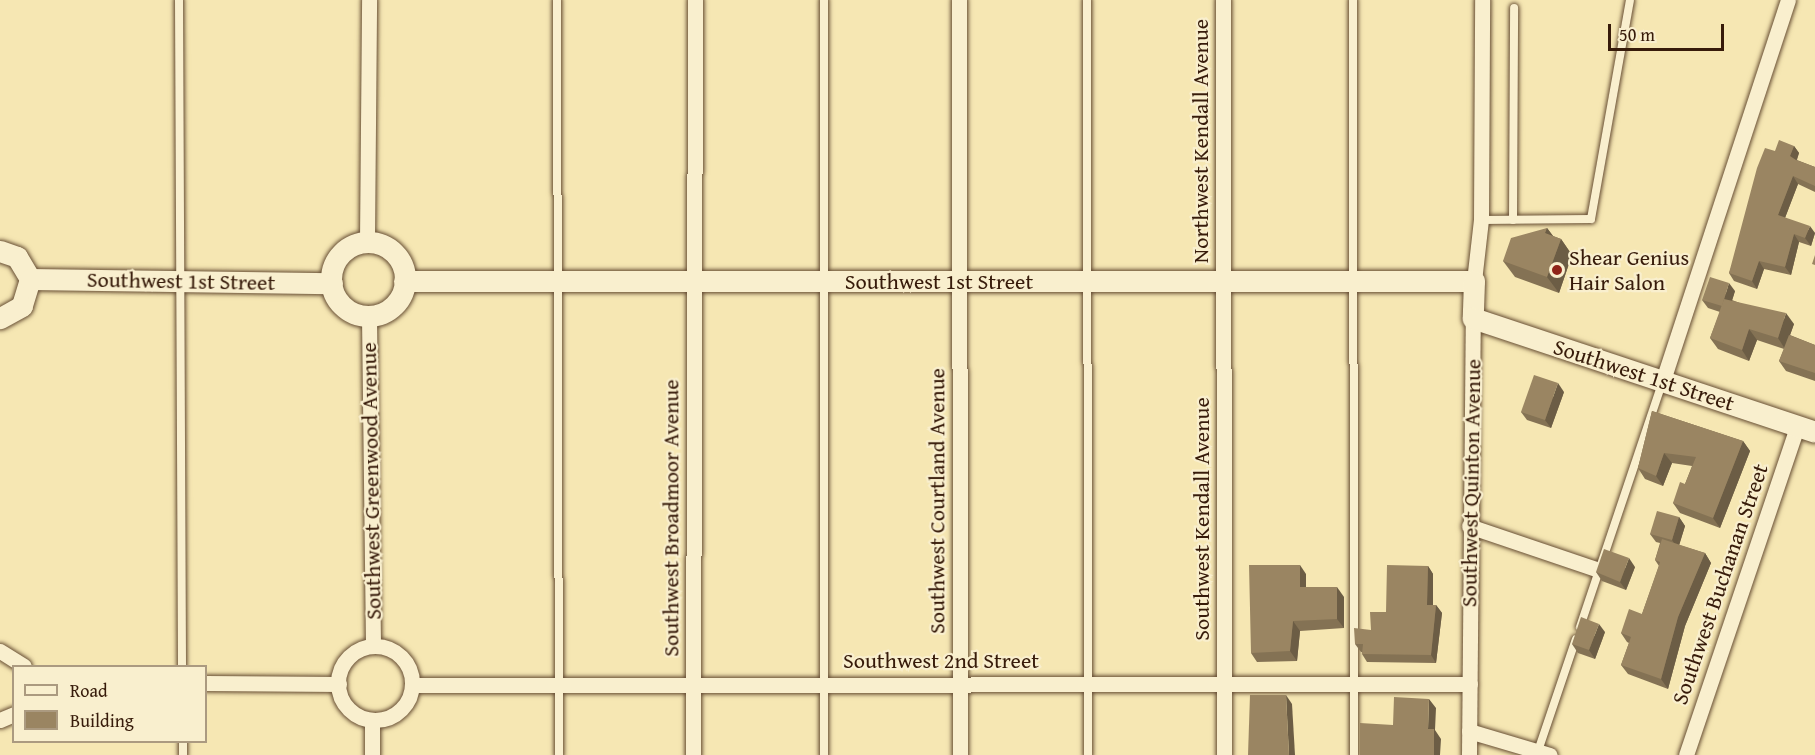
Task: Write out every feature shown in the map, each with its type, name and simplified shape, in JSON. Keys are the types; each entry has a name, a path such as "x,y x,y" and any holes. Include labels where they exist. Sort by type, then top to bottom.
{"street":[{"path":"367,240 369,0"},
{"name":"Southwest Broadmoor Avenue","path":"693,755 695,0"},
{"name":"Southwest Courtland Avenue","path":"959,0 960,755"},
{"name":"Northwest Kendall Avenue","path":"1223,0 1224,282"},
{"path":"1474,282 1481,220 1482,0"},
{"path":"1663,380 1788,0"},
{"path":"367,240 394,253 404,281"},
{"path":"332,282 338,257 367,240"},
{"path":"0,251 17,257 30,279 22,306 0,318"},
{"name":"Southwest 1st Street","path":"30,279 332,282"},
{"name":"Southwest 1st Street","path":"404,281 1474,282"},
{"name":"Southwest Greenwood Avenue","path":"369,317 394,306 404,281"},
{"name":"Southwest Greenwood Avenue","path":"332,282 339,302 369,317"},
{"name":"Southwest Kendall Avenue","path":"1224,282 1224,755"},
{"name":"Southwest Quinton Avenue","path":"1469,755 1469,526 1474,282"},
{"name":"Southwest Greenwood Avenue","path":"369,317 373,645"},
{"name":"Southwest 1st Street","path":"1473,318 1806,429"},
{"name":"Southwest Buchanan Street","path":"1686,755 1806,429"},
{"path":"1469,526 1599,570"},
{"name":"Southwest Greenwood Avenue","path":"339,684 344,663 373,645"},
{"name":"Southwest Greenwood Avenue","path":"373,645 401,656 412,685"},
{"path":"0,651 22,665"},
{"path":"207,683 339,684 348,709 372,722 400,712 412,685"},
{"name":"Southwest 2nd Street","path":"412,685 1470,684"},
{"path":"372,722 372,755"},
{"path":"1469,731 1544,753"}],"lane":[{"path":"179,0 182,665"},
{"path":"557,0 559,755"},
{"path":"824,0 824,755"},
{"path":"1087,0 1088,755"},
{"path":"1353,0 1354,755"},
{"path":"1481,220 1591,219 1630,0"},
{"path":"1513,220 1514,8"},
{"path":"1544,753 1599,570 1663,380"}],"building":[{"path":"1779,140 1794,146 1790,156 1815,167 1815,186 1793,176 1778,215 1810,226 1805,238 1794,234 1785,267 1759,261 1752,281 1729,273 1757,168 1765,148 1775,151"},
{"path":"1547,228 1545,233 1561,239 1547,277 1503,261 1511,238"},
{"path":"1710,277 1729,283 1722,306 1702,300"},
{"path":"1724,299 1786,313 1778,338 1749,329 1742,350 1710,338"},
{"path":"1789,335 1815,345 1815,373 1779,361"},
{"path":"1534,375 1558,383 1545,420 1521,412"},
{"path":"1652,411 1743,441 1713,518 1673,503 1680,482 1685,484 1696,457 1664,453 1656,476 1638,468"},
{"path":"1657,511 1679,517 1672,540 1650,534"},
{"path":"1662,539 1705,553 1678,617 1661,679 1621,665 1631,637 1621,633 1629,609 1642,614 1660,562 1655,560"},
{"path":"1604,549 1629,558 1620,582 1596,572"},
{"path":"1249,565 1300,565 1300,587 1337,587 1337,619 1293,621 1290,651 1251,653"},
{"path":"1387,565 1428,566 1427,605 1436,605 1431,655 1362,654 1363,644 1355,644 1354,628 1371,630 1370,612 1386,612"},
{"path":"1581,617 1599,624 1589,650 1572,644"},
{"path":"1250,695 1286,695 1289,755 1248,755"},
{"path":"1394,697 1429,699 1428,729 1434,729 1434,755 1360,755 1360,723 1393,725"}],"place":[{"name":"Shear Genius Hair Salon","path":"1557,270"}]}
